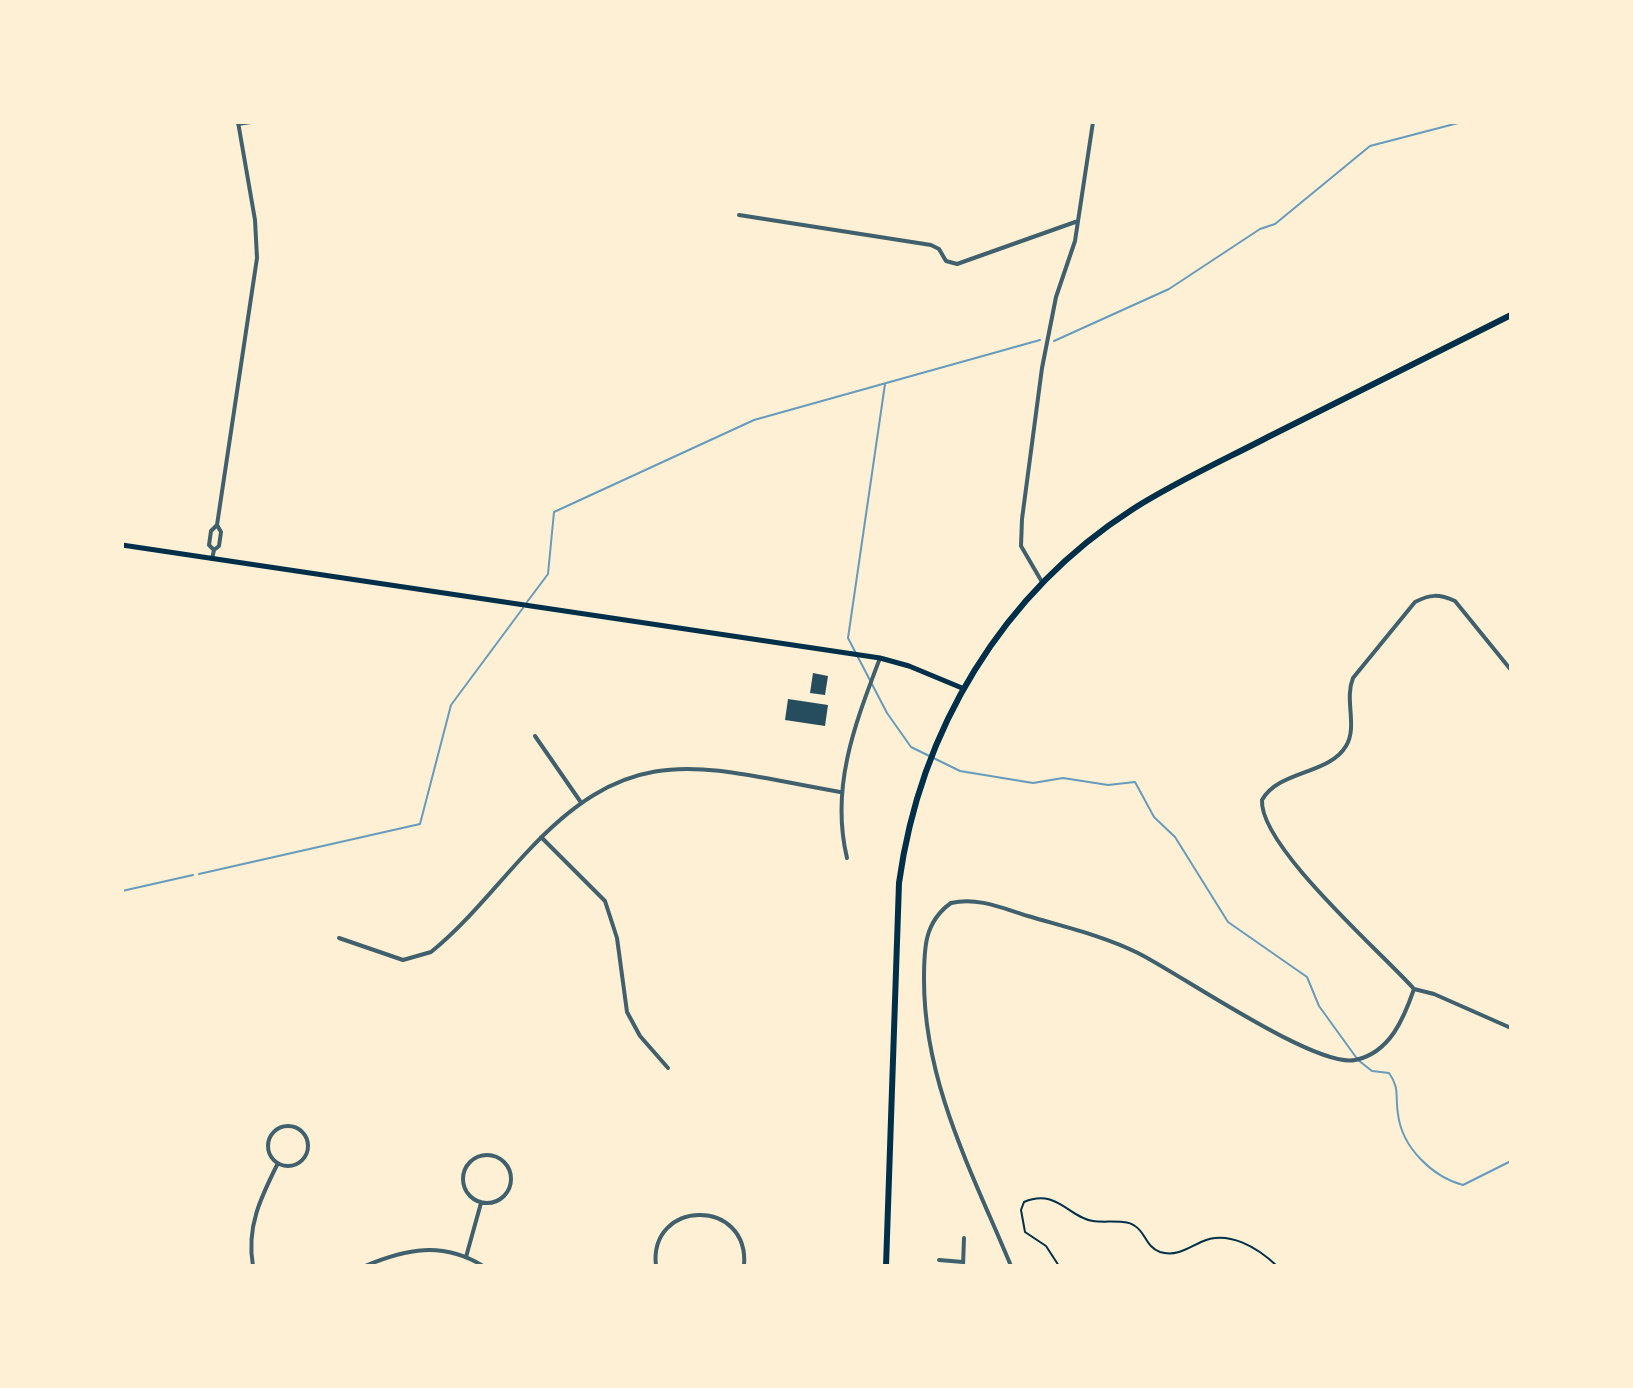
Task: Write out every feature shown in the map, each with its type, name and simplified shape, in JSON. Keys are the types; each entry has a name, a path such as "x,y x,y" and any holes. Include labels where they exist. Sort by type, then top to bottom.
{"highway":[{"path":"886,1266 900,873 923,777 962,688 1001,631 1042,582 1081,546 1134,508 1511,315"}],"main road":[{"path":"122,545 533,609 880,658 909,666 962,688"}],"street":[{"path":"212,559 214,550 219,546 221,532 217,525 257,258 255,220 238,123 251,122"},
{"path":"1042,582 1021,546 1022,519 1042,368 1056,297 1075,241 1093,122"},
{"path":"739,215 931,245 939,249 946,261 957,264 1078,221"},
{"path":"1511,670 1455,601 1441,595 1428,595 1415,602 1353,678 1348,700 1350,736 1341,753 1271,787 1262,800 1271,828 1331,908 1414,989 1464,1006 1511,1028"},
{"path":"847,858 840,792 851,735 880,658"},
{"path":"535,736 580,801"},
{"path":"339,938 403,960 423,956 440,945 541,837 580,801 635,775 686,768 840,792"},
{"path":"541,837 605,901 617,938 627,1012 640,1036 668,1068"},
{"path":"1011,1266 953,1129 929,1043 925,946 933,920 951,903 982,902 1117,944 1305,1048 1342,1061 1355,1060 1381,1047 1403,1022 1414,989"},
{"path":"283,1127 296,1127 308,1142 307,1155 297,1164 278,1163 268,1147 272,1135 283,1127"},
{"path":"481,1156 492,1156 504,1162 509,1169 511,1187 505,1196 490,1204 481,1203 466,1190 465,1172 481,1156"},
{"path":"253,1266 251,1244 255,1216 278,1163"},
{"path":"466,1257 481,1203"},
{"path":"656,1266 656,1248 661,1236 670,1226 693,1214 719,1218 731,1226 744,1249 744,1266"},
{"path":"939,1260 963,1264 964,1238"},
{"path":"365,1266 395,1253 420,1249 466,1257 483,1266"}],"path":[{"path":"1059,1266 1046,1246 1025,1232 1021,1210 1024,1202 1049,1199 1092,1221 1130,1223 1142,1233 1147,1244 1160,1252 1191,1250 1203,1241 1227,1237 1265,1254 1277,1266"}],"building":[{"path":"813,673 828,676 825,695 810,693"},
{"path":"788,699 828,705 825,726 785,720"}],"waterway":[{"path":"1054,341 1169,289 1260,229 1275,224 1370,146 1462,122"},
{"path":"527,602 548,574 554,512 754,420 1040,340"},
{"path":"885,384 848,638 887,713 911,747 960,771 1033,783 1063,778 1108,785 1135,782 1154,817 1175,837 1228,922 1307,977 1319,1006 1358,1060 1372,1071 1389,1073 1396,1088 1401,1126 1412,1149 1421,1159 1441,1175 1463,1185 1511,1161"},
{"path":"199,874 420,824 451,705 523,608"},
{"path":"122,891 193,875"}]}
